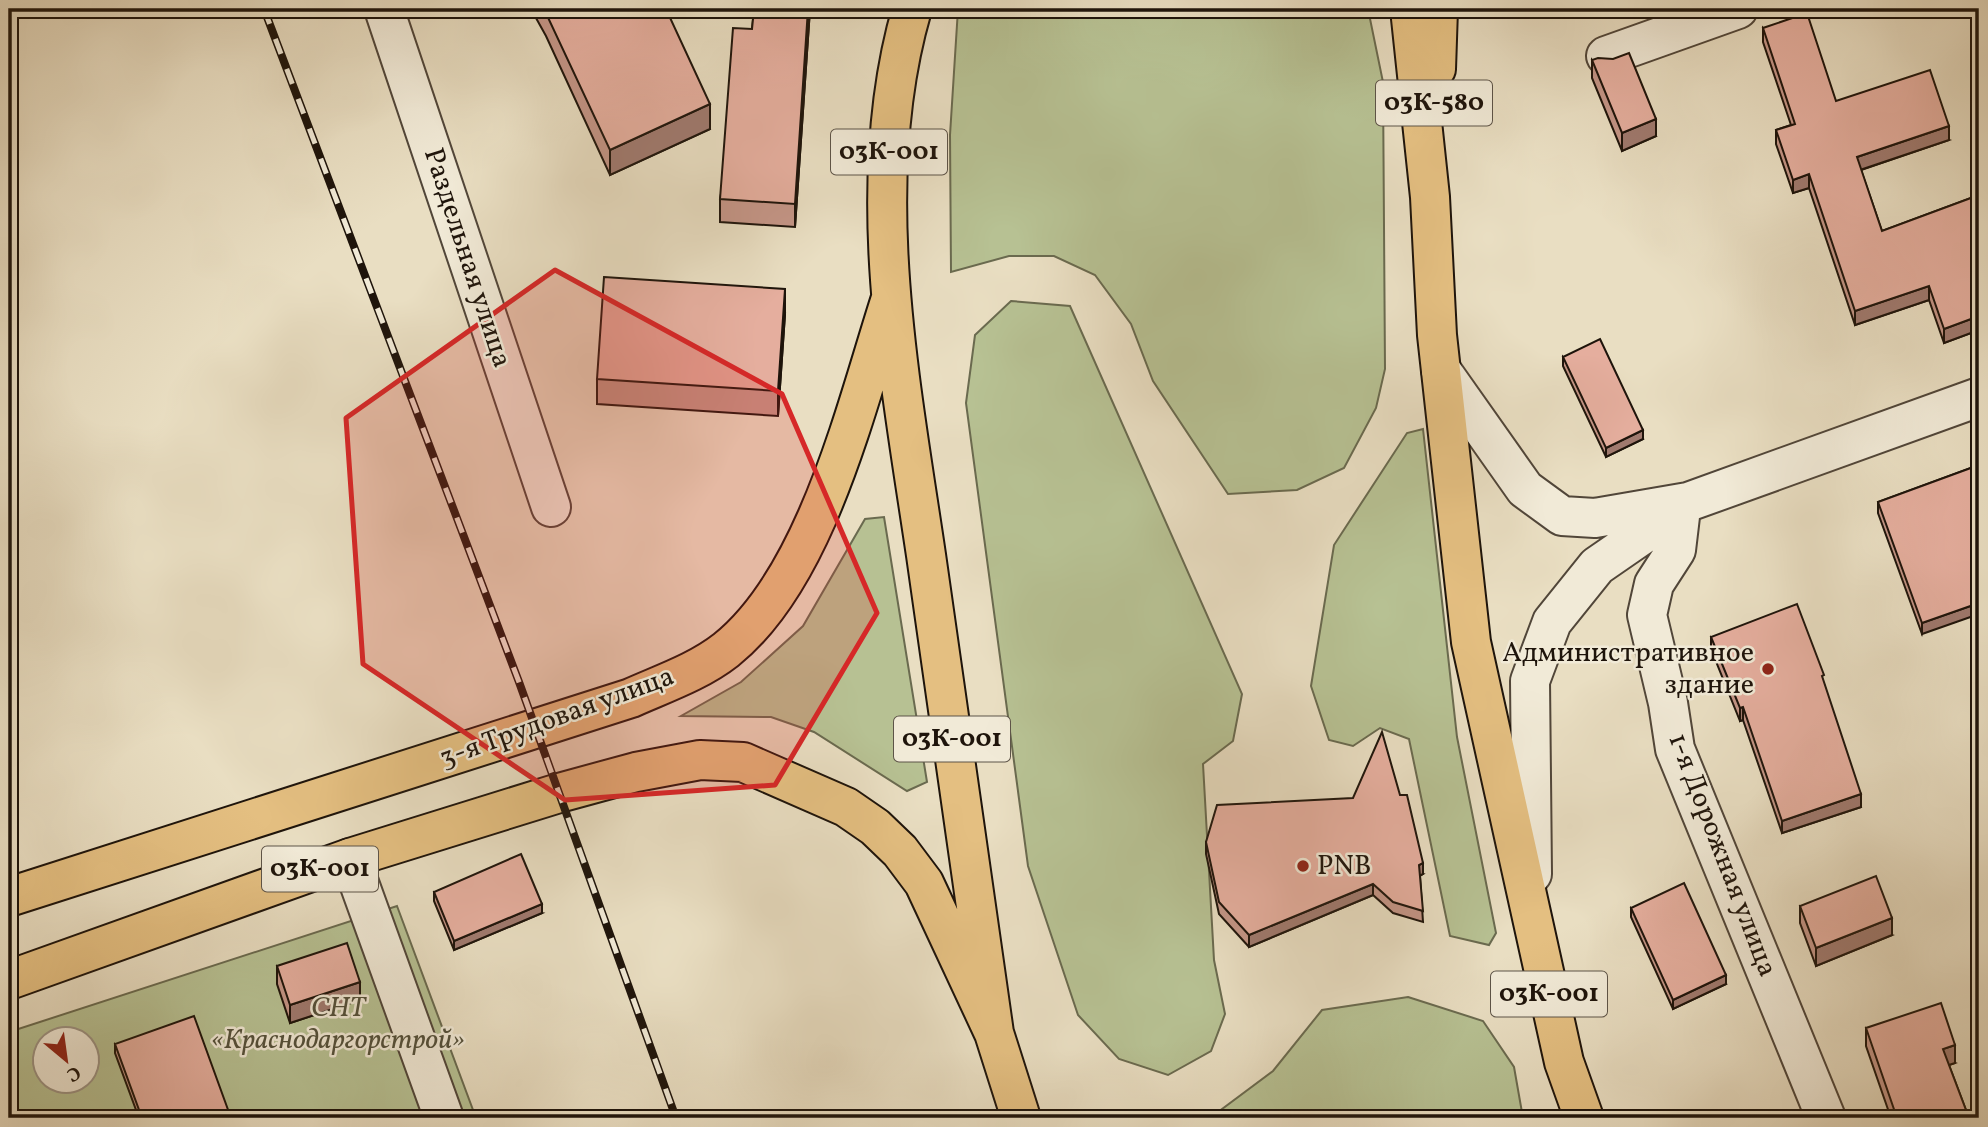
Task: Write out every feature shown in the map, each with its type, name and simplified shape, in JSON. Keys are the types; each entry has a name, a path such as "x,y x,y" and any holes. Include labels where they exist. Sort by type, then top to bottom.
{"main road":[{"name":"03К-001","path":"912,9 900,51 888,156 891,298 908,446 994,1032"},
{"name":"03К-001","path":"1410,9 1430,197 1441,370 1471,642 1564,1062 1584,1118"},
{"name":"03К-580","path":"1430,197 1438,9"},
{"name":"3-я Трудовая улица","path":"9,897 631,698 698,667 725,650 752,624 780,588 809,534 833,478 891,298"},
{"name":"03К-001","path":"9,980 350,859 559,793 636,772 700,760 743,762 835,802 875,827 900,851 924,883 994,1032 1021,1118"}],"street":[{"name":"Раздельная улица","path":"384,9 551,507"},
{"path":"1606,56 1738,9"},
{"path":"1441,370 1525,489 1562,516 1595,518 1685,505 1979,397"},
{"name":"03К-001","path":"1533,925 1530,681 1552,622 1597,566 1685,505"},
{"name":"1-я Дорожная улица","path":"1685,505 1676,550 1654,584 1647,615 1668,703 1675,749 1826,1118"},
{"path":"350,859 444,1118"}],"highlighted area":[{"path":"555,270 782,394 877,613 775,785 565,800 363,664 346,418"}],"green space":[{"path":"958,9 1368,9 1383,82 1385,369 1376,408 1344,468 1297,490 1228,494 1153,381 1131,324 1095,275 1054,256 1009,256 951,272 950,135"},
{"path":"1011,301 1070,306 1242,694 1233,741 1203,764 1214,960 1225,1014 1211,1051 1168,1075 1119,1059 1078,1015 1028,866 966,403 975,335"},
{"path":"1423,429 1457,737 1496,933 1489,945 1450,936 1409,739 1380,728 1353,746 1329,740 1311,686 1334,545 1407,433"},
{"path":"884,517 927,782 907,791 814,732 771,717 681,716 741,682 803,626 865,519"},
{"name":"СНТ «Краснодаргорстрой»","path":"397,906 476,1118 9,1118 9,1032"},
{"path":"1408,997 1483,1021 1514,1067 1523,1118 1210,1118 1273,1071 1322,1010"}],"building":[{"path":"544,9 666,9 710,104 610,150"},
{"path":"754,9 808,9 795,204 720,199 733,28 752,29"},
{"path":"1807,13 1836,101 1930,70 1949,126 1857,157 1882,231 1979,195 1979,316 1944,329 1929,286 1855,311 1809,174 1793,180 1776,130 1795,124 1763,28"},
{"path":"1629,53 1656,119 1622,133 1592,60 1613,59"},
{"path":"604,277 785,289 778,391 597,379"},
{"path":"1600,339 1643,430 1606,448 1563,357"},
{"path":"1979,465 1979,603 1922,623 1878,502"},
{"path":"1797,604 1824,675 1822,676 1861,794 1782,821 1743,707 1740,708 1711,637"},
{"path":"1382,732 1400,795 1407,795 1423,863 1419,865 1423,911 1393,902 1373,884 1249,935 1219,902 1206,842 1217,805 1353,798"},
{"path":"521,854 542,904 454,941 434,892"},
{"path":"1876,876 1892,918 1816,948 1800,906"},
{"path":"1684,883 1726,975 1673,1000 1631,908"},
{"path":"347,943 360,982 290,1005 277,966"},
{"path":"1941,1003 1955,1045 1943,1049 1969,1118 1897,1118 1866,1028"},
{"path":"194,1016 231,1118 142,1118 115,1044"},
{"path":"9,1084 21,1118 9,1118"}],"railway":[{"path":"264,9 519,682 676,1118"}],"place":[{"name":"Административное здание","path":"1768,669"},
{"name":"PNB","path":"1303,866"}]}
